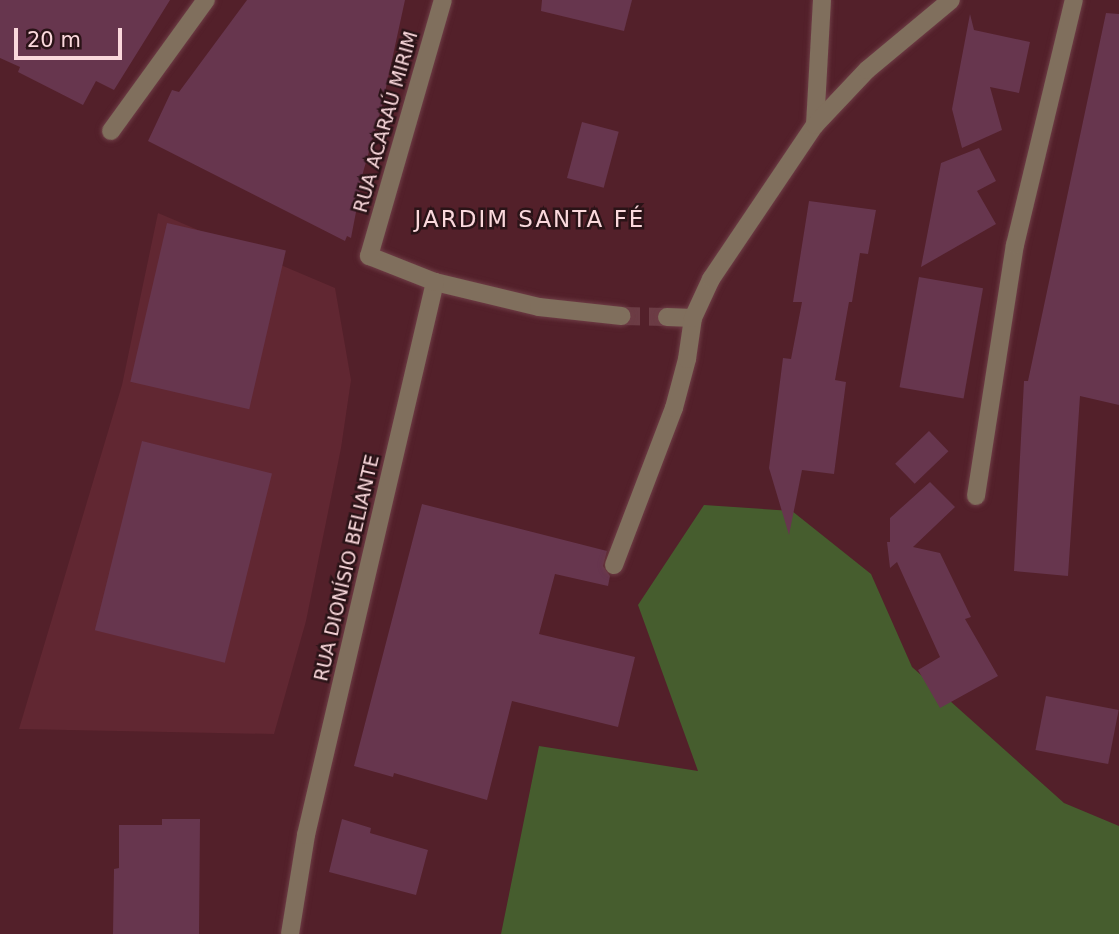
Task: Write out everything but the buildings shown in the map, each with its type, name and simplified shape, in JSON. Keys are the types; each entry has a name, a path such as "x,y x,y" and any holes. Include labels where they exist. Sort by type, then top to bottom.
{"street":[{"path":"111,131 206,0"},
{"name":"RUA ACARAÚ MIRIM","path":"435,282 369,256 443,0"},
{"path":"815,125 822,0"},
{"path":"614,565 674,408 687,359 693,318 711,279 815,125 867,70 951,0"},
{"path":"976,496 1016,245 1074,0"},
{"path":"435,282 539,307 622,316"},
{"name":"RUA DIONÍSIO BELIANTE","path":"290,934 306,835 435,282"},
{"path":"667,317 693,318"}],"shaded area":[{"path":"158,213 335,288 351,380 341,448 306,621 274,734 19,729 122,385"}],"green space":[{"path":"704,505 792,511 871,574 912,667 1064,803 1119,826 1119,934 501,934 539,746 698,771 638,605"}],"tunnel":[{"path":"622,316 667,317"}],"district":[{"name":"JARDIM SANTA FÉ","path":"530,219"}]}
